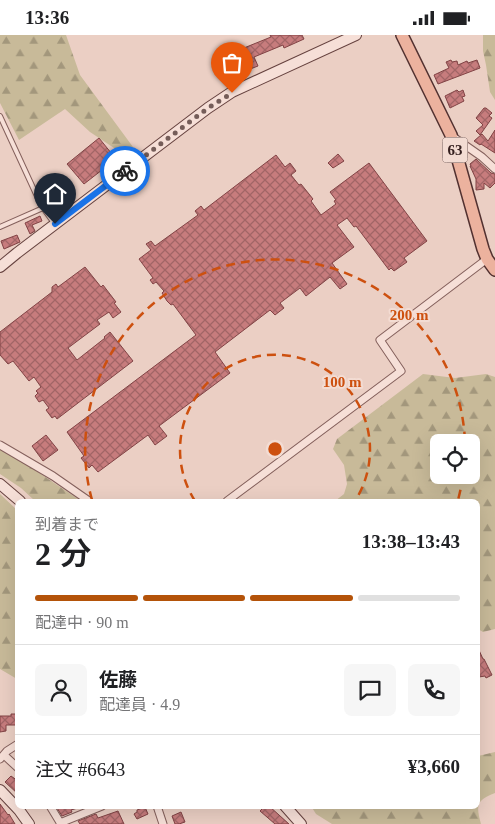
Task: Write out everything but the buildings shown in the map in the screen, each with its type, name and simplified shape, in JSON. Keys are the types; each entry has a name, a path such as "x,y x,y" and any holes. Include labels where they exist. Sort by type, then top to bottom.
{"main road":[{"name":"63","path":"402,35 451,135 483,249 495,270"}],"street":[{"path":"0,267 208,108 232,93 356,35"},
{"path":"451,135 482,157 495,169"},
{"path":"230,499 401,371 380,340 487,259"},
{"path":"0,445 53,476 86,499"},
{"path":"0,483 18,499"},
{"path":"15,747 7,751 2,757 15,766"},
{"path":"0,790 15,806"},
{"path":"18,809 29,824"},
{"path":"52,809 60,824 95,809"},
{"path":"159,809 163,824"},
{"path":"288,809 302,824"}],"lane":[{"path":"0,116 43,208 55,224"},
{"path":"0,227 43,208"}],"green space":[{"path":"0,35 66,35 80,75 133,147 126,156 90,132 65,109 19,140 0,103"},
{"path":"483,35 495,35 495,100 490,92 483,51"},
{"path":"423,374 455,378 486,374 495,377 495,629 483,632 480,630 480,499 338,499 344,494 347,484 344,465 333,449 337,439"},
{"path":"0,448 78,499 33,499 21,488 0,474"},
{"path":"0,494 15,508 15,678 0,669"},
{"path":"495,752 495,793 484,798 480,802 480,756"},
{"path":"313,809 478,809 481,824 332,824 316,814"}],"way so far":[{"path":"125,171 208,108 232,93"}],"route":[{"path":"55,224 125,171"}]}
